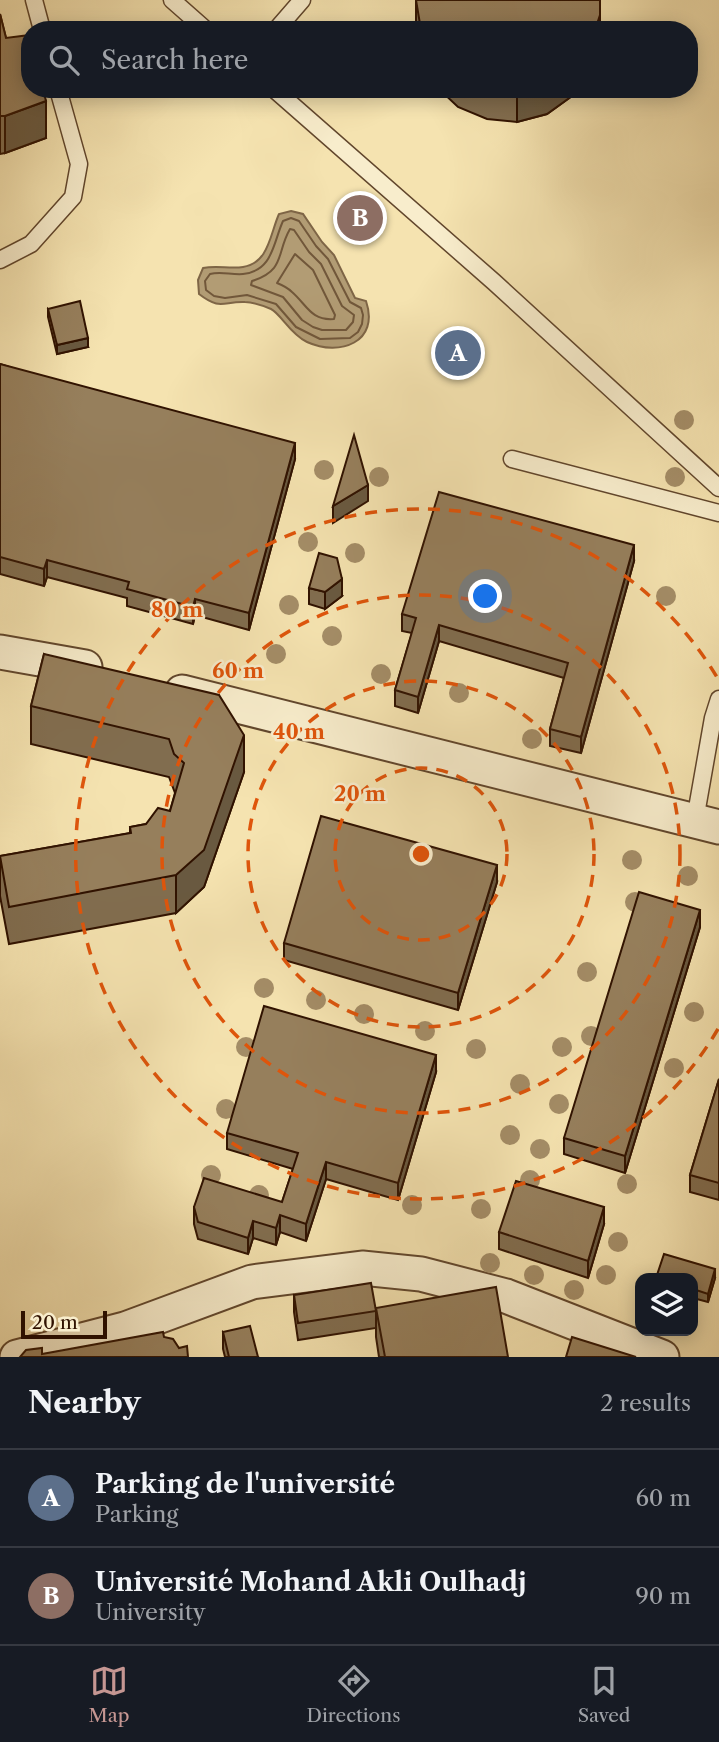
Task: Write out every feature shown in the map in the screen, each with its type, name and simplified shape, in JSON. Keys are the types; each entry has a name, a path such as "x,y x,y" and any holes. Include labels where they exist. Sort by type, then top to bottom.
{"street":[{"path":"0,652 111,674"},
{"path":"151,684 387,745 711,822"},
{"path":"16,1357 125,1329 252,1282 362,1268 421,1274 506,1296 662,1357"}],"lane":[{"path":"34,0 40,21"},
{"path":"172,0 196,21"},
{"path":"284,21 302,0"},
{"path":"0,260 31,244 73,197 79,164 61,98"},
{"path":"285,98 494,282 719,488"},
{"path":"512,459 719,513"},
{"path":"711,822 713,718 719,699"}],"water":[{"path":"291,211 303,214 334,255 355,298 366,301 369,315 367,327 362,336 354,342 332,348 307,342 271,309 248,302 217,304 199,294 198,280 203,268 243,267 252,264 263,254 279,214"}],"building":[{"path":"416,0 600,0 598,21 420,21"},
{"path":"0,14 6,38 21,36 21,98 45,98 46,101 0,116"},
{"path":"80,301 88,338 57,345 48,309"},
{"path":"0,364 295,443 249,613 195,599 193,607 127,589 129,582 47,560 44,569 0,557"},
{"path":"354,435 368,485 333,506"},
{"path":"439,492 634,545 581,737 550,729 568,663 439,625 418,697 395,690 416,618 402,614"},
{"path":"319,553 337,558 342,579 325,592 309,588"},
{"path":"44,654 219,695 244,735 204,850 176,875 9,907 0,856 131,833 130,827 146,824 158,808 170,811 184,763 174,754 169,739 31,706"},
{"path":"321,816 497,865 458,993 284,943"},
{"path":"639,892 700,910 625,1156 564,1138"},
{"path":"264,1006 436,1055 398,1183 326,1162 306,1224 280,1215 276,1228 253,1221 248,1238 198,1222 194,1207 204,1178 282,1202 298,1153 227,1133"},
{"path":"719,1079 719,1183 690,1175"},
{"path":"516,1181 604,1207 588,1261 499,1232"},
{"path":"664,1254 715,1269 708,1294 698,1291 698,1273 658,1273"},
{"path":"371,1283 376,1311 298,1323 294,1295"},
{"path":"496,1287 508,1357 385,1357 376,1308"},
{"path":"250,1326 258,1357 229,1357 223,1332"},
{"path":"163,1332 164,1337 173,1339 179,1348 187,1346 188,1357 20,1357 26,1350 42,1348 42,1354"},
{"path":"572,1337 636,1357 566,1357"}],"place":[{"name":"Université Mohand Akli Oulhadj","path":"360,218"},
{"name":"Parking de l'université","path":"458,353"}]}
